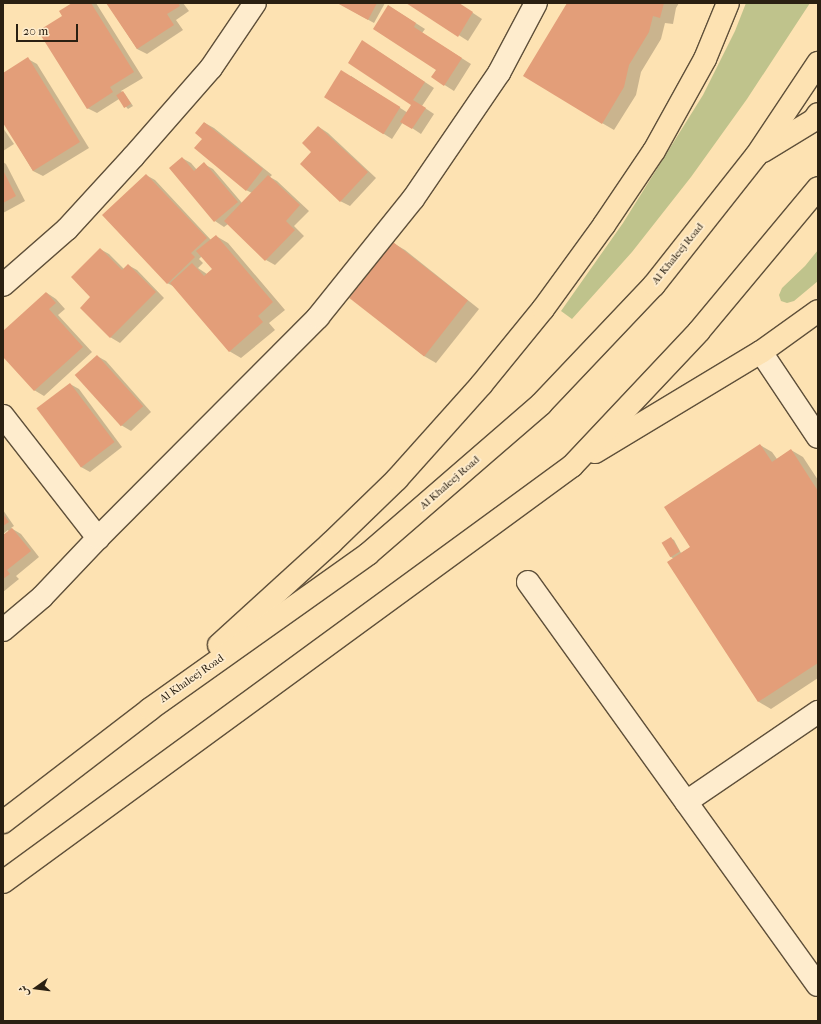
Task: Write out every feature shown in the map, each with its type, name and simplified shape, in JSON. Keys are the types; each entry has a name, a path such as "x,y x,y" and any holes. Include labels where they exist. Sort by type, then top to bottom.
{"main road":[{"path":"150,709 325,548 397,479 481,385 543,309 604,225 654,151 705,59 728,3"},
{"name":"Al Khaleej Road","path":"3,822 150,709 368,554 541,404 654,286 756,156 818,63"},
{"path":"756,156 814,120 818,114"},
{"path":"572,466 699,331 812,195 818,182"},
{"path":"3,882 572,466 761,352 818,311"}],"street":[{"path":"3,285 67,229 128,162 211,68 255,3"},
{"path":"3,630 42,597 98,538 318,316 413,199 499,73 536,3"},
{"path":"761,352 818,437"},
{"path":"3,416 98,538"},
{"path":"528,582 818,985"},
{"path":"686,802 818,712"}],"green space":[{"path":"746,3 810,3 747,99 691,177 632,252 572,319 561,311 623,223 703,95 735,31"},
{"path":"818,250 818,281 794,301 787,303 781,301 779,295 782,288 805,266"}],"building":[{"path":"72,3 91,3 134,72 110,87 113,92 87,109 38,31 62,16 59,11"},
{"path":"106,3 178,3 180,6 167,14 174,25 137,49"},
{"path":"337,3 377,3 368,20"},
{"path":"406,3 459,3 473,12 458,37"},
{"path":"567,3 664,3 660,18 653,16 649,32 629,65 624,87 602,124 523,76"},
{"path":"388,5 416,23 414,27 462,58 444,86 431,77 436,70 373,29"},
{"path":"362,40 425,82 413,100 426,108 412,129 400,122 411,105 348,63"},
{"path":"28,57 80,142 33,171 3,123 3,73"},
{"path":"341,70 400,107 383,134 324,97"},
{"path":"123,91 131,104 124,108 116,95"},
{"path":"204,122 263,169 246,191 194,148 202,139 195,133"},
{"path":"318,126 368,172 340,202 300,164 311,152 302,143"},
{"path":"182,157 194,171 204,162 238,202 214,222 169,168"},
{"path":"3,170 16,196 3,203"},
{"path":"146,174 207,238 191,253 195,257 167,284 102,215"},
{"path":"268,175 300,205 286,221 295,230 265,261 224,221"},
{"path":"216,235 273,302 258,316 263,322 229,352 170,283 192,263 204,276 212,269 196,251"},
{"path":"393,242 468,300 424,356 349,298"},
{"path":"100,248 122,270 128,264 156,292 110,338 80,308 90,297 71,277"},
{"path":"46,292 56,303 49,309 83,347 34,391 3,357 3,331"},
{"path":"97,355 143,406 121,426 75,375"},
{"path":"70,383 115,442 81,467 36,408"},
{"path":"760,444 772,462 791,449 818,491 818,663 758,702 667,562 690,547 664,507"},
{"path":"3,514 9,522 3,526"},
{"path":"12,528 31,551 7,570 10,574 3,579 3,535"},
{"path":"671,537 680,552 670,557 662,543"}]}
